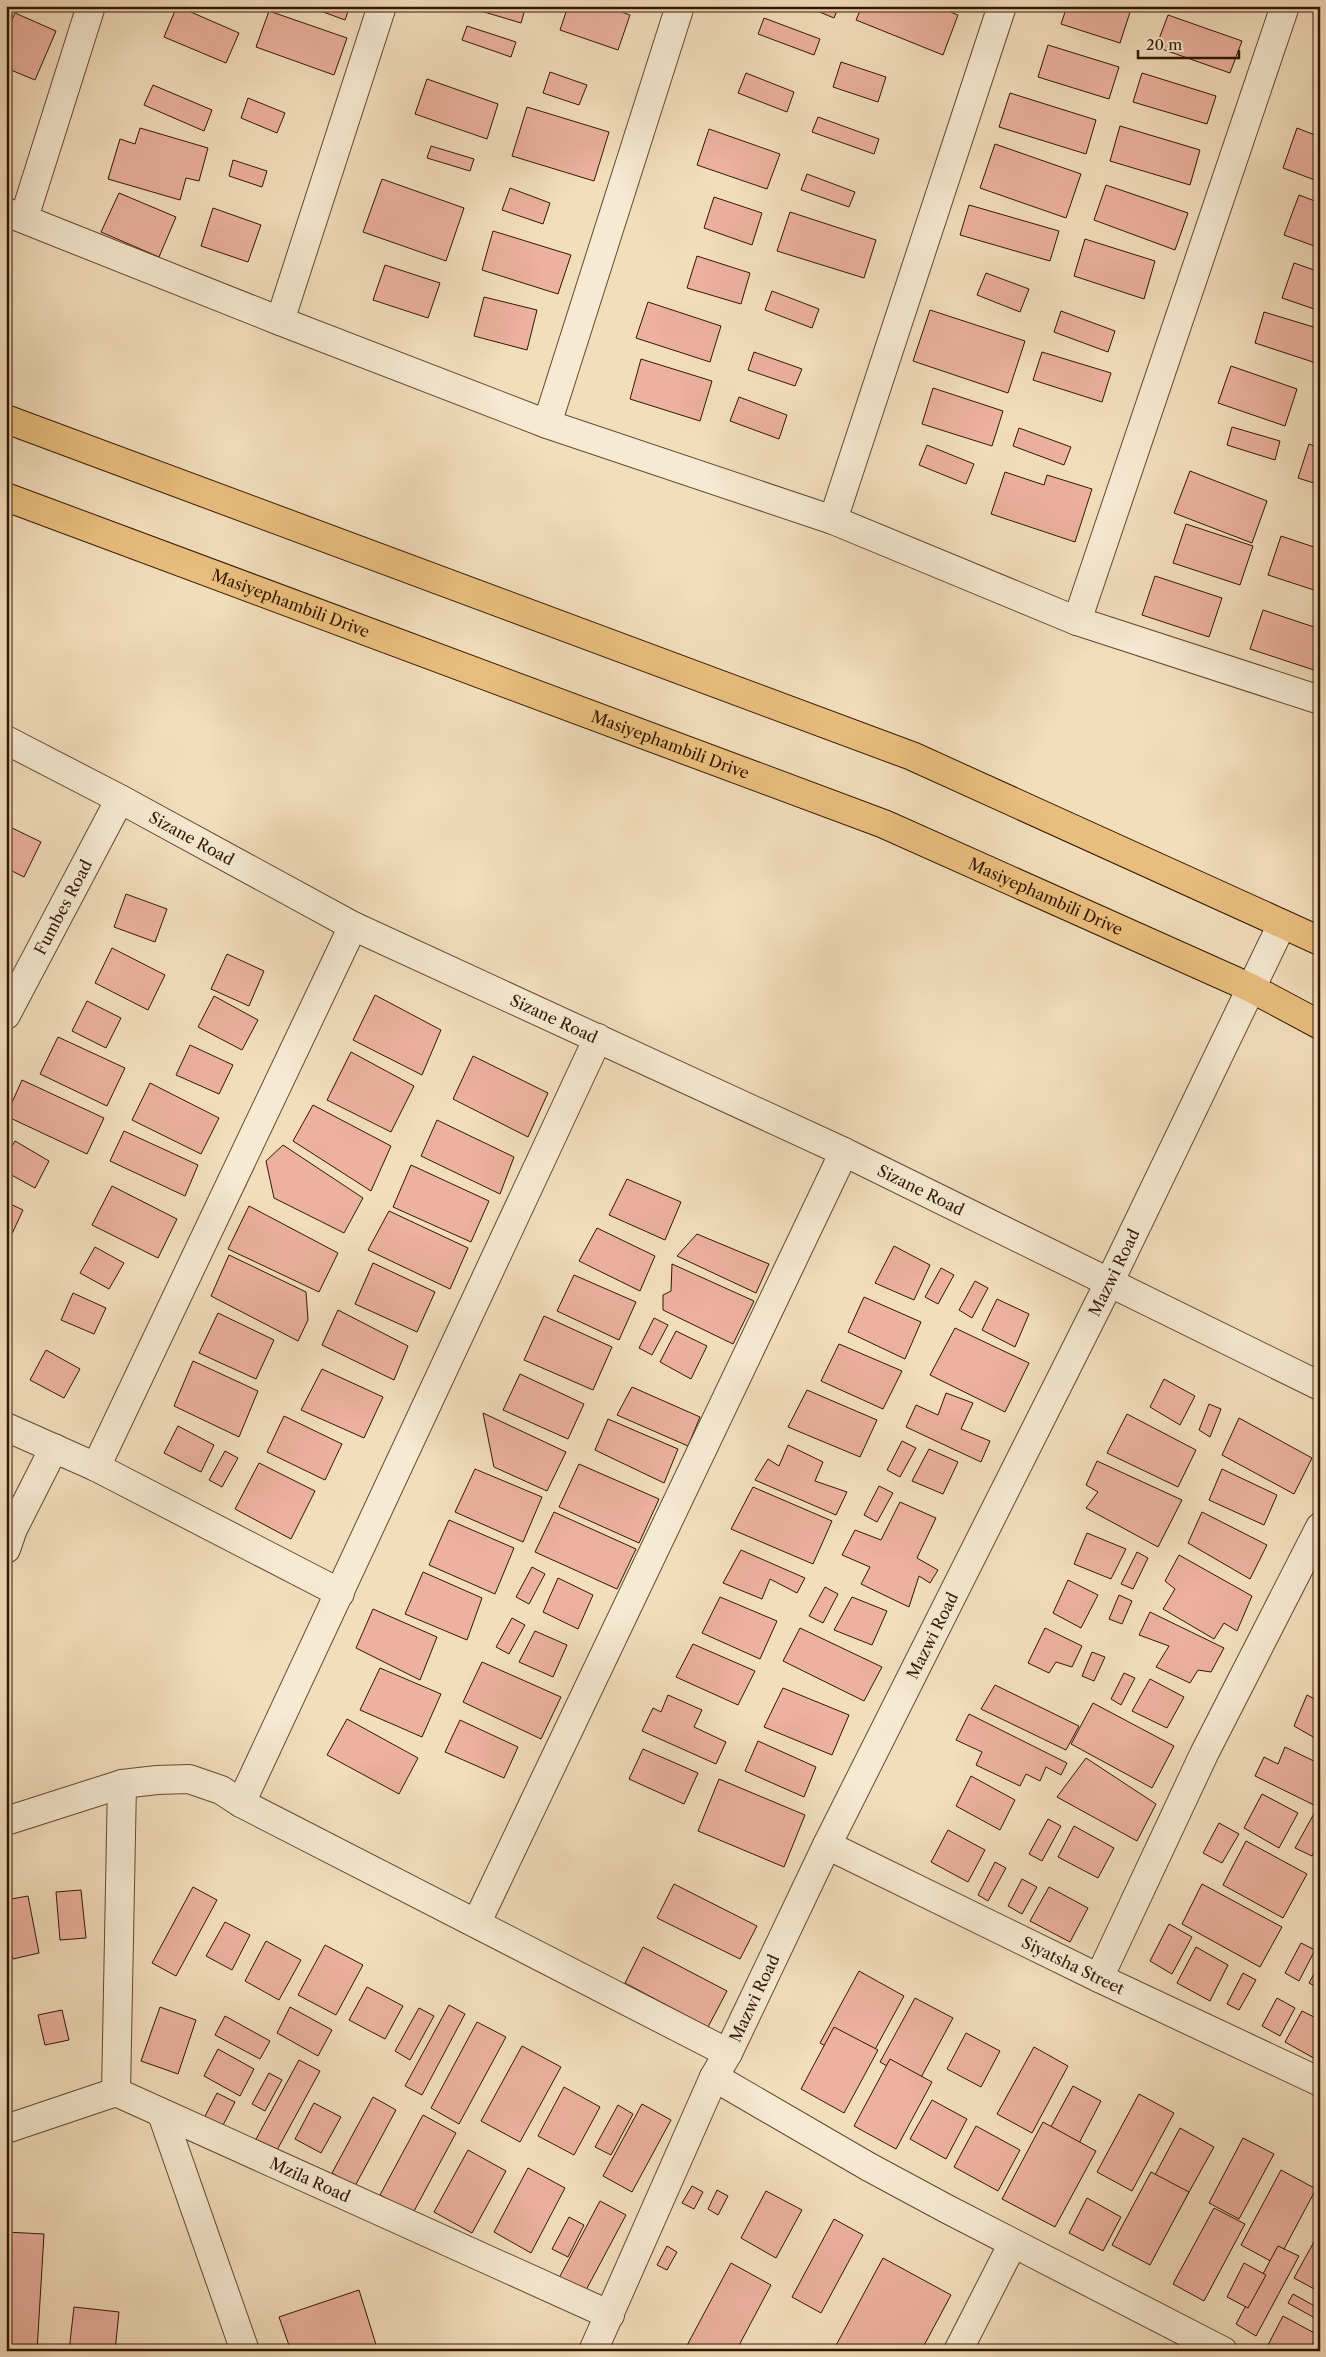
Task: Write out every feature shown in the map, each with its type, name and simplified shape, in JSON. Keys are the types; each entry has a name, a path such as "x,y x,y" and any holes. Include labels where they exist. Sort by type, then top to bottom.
{"main road":[{"path":"6,419 912,756 1320,941"},
{"name":"Masiyephambili Drive","path":"6,497 884,824 1251,988 1320,1024"}],"street":[{"path":"91,6 15,215 280,321 546,424 833,520 1077,621 1320,700"},
{"path":"280,321 382,6"},
{"path":"546,424 680,6"},
{"path":"833,520 1002,6"},
{"path":"1077,621 1285,6"},
{"name":"Sizane Road","path":"6,740 120,799 353,926 844,1152 1320,1386"},
{"name":"Fumbes Road","path":"6,1015 120,799"},
{"name":"Mazwi Road","path":"593,2351 714,2077 728,2053 827,1845 1109,1283 1282,924"},
{"path":"96,1467 353,926"},
{"path":"242,1803 598,1038"},
{"path":"477,1922 844,1152"},
{"path":"6,1427 96,1467 340,1593"},
{"path":"6,1549 13,1529 54,1448"},
{"path":"1099,1978 1204,1754 1320,1527"},
{"path":"6,1821 122,1784 189,1779 221,1790 242,1803 477,1922 728,2053"},
{"path":"6,2129 116,2092 122,1784"},
{"name":"Siyatsha Street","path":"827,1845 1099,1978 1320,2082"},
{"path":"714,2077 869,2167 1012,2245 1223,2351"},
{"name":"Mzila Road","path":"116,2092 610,2315"},
{"path":"162,2114 245,2351"},
{"path":"958,2351 1012,2245"}],"building":[{"path":"177,6 239,33 226,63 164,37"},
{"path":"307,6 350,6 345,20"},
{"path":"464,6 526,6 521,23"},
{"path":"568,6 605,6 630,15 618,50 560,30"},
{"path":"805,6 839,6 834,18"},
{"path":"862,6 935,6 958,15 943,55 856,20"},
{"path":"1067,6 1132,6 1120,43 1061,24"},
{"path":"269,11 347,38 334,75 256,47"},
{"path":"15,13 56,31 35,80 6,68 6,33"},
{"path":"1168,15 1242,41 1230,73 1156,47"},
{"path":"764,18 820,39 814,55 758,34"},
{"path":"467,26 516,42 511,57 462,40"},
{"path":"1048,45 1119,67 1109,99 1038,77"},
{"path":"841,62 886,77 878,102 833,87"},
{"path":"550,72 587,85 579,105 543,93"},
{"path":"746,73 794,92 787,112 738,93"},
{"path":"1142,73 1216,96 1207,124 1133,102"},
{"path":"427,79 498,104 487,139 415,114"},
{"path":"153,85 212,110 204,131 144,105"},
{"path":"1010,93 1096,120 1086,154 999,127"},
{"path":"248,98 285,113 277,133 241,118"},
{"path":"527,107 609,132 594,181 512,156"},
{"path":"818,117 879,139 874,154 812,132"},
{"path":"1120,126 1200,150 1190,185 1110,161"},
{"path":"140,128 208,148 199,181 186,178 180,200 108,179 120,139 135,144"},
{"path":"1297,128 1320,137 1320,182 1283,168"},
{"path":"709,129 780,154 767,189 697,165"},
{"path":"995,144 1081,174 1066,218 980,188"},
{"path":"431,146 474,159 470,171 427,158"},
{"path":"233,160 267,171 262,187 229,176"},
{"path":"807,174 855,192 849,207 801,190"},
{"path":"382,179 464,208 446,261 363,232"},
{"path":"1106,185 1188,213 1175,250 1094,220"},
{"path":"510,188 550,203 543,224 502,210"},
{"path":"119,193 176,217 159,257 101,232"},
{"path":"1299,195 1320,203 1320,248 1284,235"},
{"path":"714,197 762,213 752,245 704,228"},
{"path":"969,205 1059,231 1050,261 960,235"},
{"path":"213,208 261,225 248,262 201,246"},
{"path":"790,212 876,240 864,278 777,251"},
{"path":"493,231 571,255 558,294 482,270"},
{"path":"1085,239 1155,261 1144,299 1074,276"},
{"path":"697,256 750,273 741,304 687,288"},
{"path":"1294,263 1320,272 1320,311 1282,298"},
{"path":"385,265 440,283 428,318 373,300"},
{"path":"986,273 1029,289 1020,312 977,295"},
{"path":"772,291 819,309 812,328 765,310"},
{"path":"484,297 537,310 527,350 474,336"},
{"path":"648,302 721,326 710,362 636,338"},
{"path":"930,310 1025,341 1008,393 913,361"},
{"path":"1061,311 1115,331 1108,352 1054,332"},
{"path":"1264,312 1320,329 1320,352 1316,363 1255,343"},
{"path":"754,352 802,369 795,386 748,370"},
{"path":"1042,352 1111,373 1102,402 1033,380"},
{"path":"641,359 712,381 700,421 630,399"},
{"path":"1231,366 1297,389 1285,426 1218,403"},
{"path":"933,388 1003,411 992,446 922,424"},
{"path":"739,397 787,415 779,439 730,421"},
{"path":"1232,427 1280,441 1275,460 1227,445"},
{"path":"1019,428 1071,447 1064,465 1013,446"},
{"path":"1309,444 1320,448 1320,485 1298,478"},
{"path":"927,445 974,464 966,484 919,465"},
{"path":"1190,471 1267,501 1252,543 1174,513"},
{"path":"1005,472 1044,485 1047,475 1092,489 1075,542 991,514"},
{"path":"1186,524 1253,546 1240,585 1173,563"},
{"path":"1281,536 1320,549 1320,592 1268,575"},
{"path":"1155,576 1222,598 1209,637 1142,615"},
{"path":"1263,610 1320,629 1320,663 1317,671 1250,649"},
{"path":"6,825 41,842 24,877 6,868"},
{"path":"126,894 167,909 155,942 114,927"},
{"path":"112,948 165,975 148,1010 95,983"},
{"path":"227,954 264,971 249,1006 211,989"},
{"path":"375,995 441,1030 422,1075 353,1040"},
{"path":"214,996 258,1020 242,1050 198,1027"},
{"path":"87,1001 121,1018 106,1048 72,1031"},
{"path":"58,1037 125,1068 107,1106 40,1074"},
{"path":"190,1045 233,1065 219,1094 176,1075"},
{"path":"351,1052 414,1086 391,1132 327,1100"},
{"path":"473,1056 548,1093 528,1137 453,1099"},
{"path":"22,1080 104,1118 87,1154 6,1116"},
{"path":"150,1083 219,1118 201,1154 132,1120"},
{"path":"313,1105 391,1146 371,1191 293,1141"},
{"path":"437,1120 514,1157 500,1194 421,1156"},
{"path":"124,1131 198,1165 185,1196 110,1161"},
{"path":"15,1141 49,1161 35,1188 6,1172 6,1157"},
{"path":"283,1145 363,1198 344,1233 274,1198 266,1161"},
{"path":"411,1165 489,1201 471,1242 393,1207"},
{"path":"627,1179 681,1202 665,1240 609,1215"},
{"path":"112,1186 177,1219 158,1258 92,1225"},
{"path":"6,1202 23,1210 11,1236 6,1234"},
{"path":"249,1206 338,1253 319,1292 228,1249"},
{"path":"389,1211 468,1248 450,1289 368,1250"},
{"path":"597,1228 655,1256 640,1291 579,1261"},
{"path":"697,1234 769,1264 756,1293 677,1256"},
{"path":"894,1246 930,1265 914,1300 875,1283"},
{"path":"95,1247 124,1263 109,1289 80,1273"},
{"path":"229,1255 306,1292 308,1320 298,1341 211,1296"},
{"path":"373,1263 435,1292 417,1332 355,1304"},
{"path":"672,1264 754,1301 733,1344 663,1310 663,1295 671,1291"},
{"path":"941,1268 954,1275 938,1304 925,1297"},
{"path":"574,1275 636,1302 619,1340 557,1311"},
{"path":"975,1281 988,1288 972,1318 959,1310"},
{"path":"73,1293 106,1308 94,1334 61,1320"},
{"path":"864,1297 921,1322 905,1359 848,1332"},
{"path":"997,1299 1029,1314 1015,1347 982,1330"},
{"path":"338,1310 408,1346 394,1380 322,1345"},
{"path":"218,1313 274,1340 256,1379 199,1353"},
{"path":"544,1316 612,1347 593,1390 524,1360"},
{"path":"654,1318 668,1325 652,1355 639,1348"},
{"path":"955,1328 1029,1363 1005,1412 930,1375"},
{"path":"676,1331 707,1346 691,1379 660,1362"},
{"path":"839,1344 902,1371 883,1409 821,1381"},
{"path":"46,1350 80,1369 64,1398 30,1380"},
{"path":"193,1361 258,1391 239,1437 174,1406"},
{"path":"322,1369 383,1397 364,1438 301,1410"},
{"path":"520,1374 584,1404 568,1439 503,1410"},
{"path":"1164,1379 1195,1396 1180,1425 1150,1407"},
{"path":"632,1387 700,1417 688,1446 617,1415"},
{"path":"807,1390 877,1420 860,1457 788,1427"},
{"path":"946,1393 973,1403 961,1429 990,1441 981,1462 906,1427 916,1405 938,1415"},
{"path":"1209,1404 1221,1409 1210,1437 1199,1430"},
{"path":"483,1413 566,1452 547,1491 494,1467"},
{"path":"1127,1414 1196,1450 1178,1487 1107,1453"},
{"path":"284,1416 342,1444 325,1480 267,1452"},
{"path":"1239,1418 1312,1458 1294,1494 1222,1455"},
{"path":"608,1419 678,1449 664,1483 595,1450"},
{"path":"178,1426 214,1445 201,1472 164,1453"},
{"path":"902,1441 916,1448 900,1477 887,1470"},
{"path":"788,1445 823,1462 815,1481 847,1492 836,1515 755,1480 768,1459 779,1466"},
{"path":"929,1449 958,1462 943,1494 912,1481"},
{"path":"225,1451 238,1458 222,1487 209,1480"},
{"path":"1097,1461 1182,1500 1158,1547 1086,1508 1098,1492 1086,1485"},
{"path":"259,1463 315,1491 291,1539 235,1509"},
{"path":"579,1464 659,1499 639,1543 559,1507"},
{"path":"475,1469 542,1497 523,1542 455,1512"},
{"path":"1222,1469 1277,1495 1264,1525 1209,1500"},
{"path":"879,1486 893,1493 877,1522 864,1515"},
{"path":"753,1487 832,1521 813,1564 731,1529"},
{"path":"900,1502 936,1518 917,1558 938,1570 930,1583 919,1576 909,1607 861,1584 870,1567 842,1555 855,1530 881,1540"},
{"path":"554,1512 636,1549 617,1589 535,1552"},
{"path":"1202,1512 1267,1545 1250,1579 1188,1543"},
{"path":"449,1520 514,1548 495,1594 429,1565"},
{"path":"1087,1533 1126,1549 1111,1579 1074,1564"},
{"path":"741,1550 805,1578 797,1593 770,1579 762,1599 723,1583"},
{"path":"1137,1552 1148,1558 1133,1589 1121,1584"},
{"path":"1179,1555 1252,1596 1237,1631 1224,1623 1214,1639 1163,1609 1175,1589 1165,1581"},
{"path":"532,1567 545,1574 529,1604 516,1597"},
{"path":"423,1572 482,1598 467,1640 405,1614"},
{"path":"558,1578 593,1595 578,1629 543,1612"},
{"path":"1068,1580 1098,1595 1081,1628 1053,1613"},
{"path":"825,1587 838,1594 823,1623 809,1616"},
{"path":"1119,1595 1132,1601 1122,1624 1109,1619"},
{"path":"720,1597 777,1621 760,1659 702,1633"},
{"path":"852,1597 887,1611 872,1645 834,1630"},
{"path":"373,1609 437,1637 420,1680 356,1648"},
{"path":"1150,1612 1224,1648 1211,1672 1198,1670 1190,1683 1156,1667 1169,1646 1139,1635"},
{"path":"512,1618 525,1625 509,1654 496,1647"},
{"path":"800,1628 882,1667 864,1701 783,1661"},
{"path":"1045,1628 1082,1646 1072,1667 1056,1662 1049,1673 1028,1663"},
{"path":"535,1631 567,1645 553,1677 519,1662"},
{"path":"693,1644 755,1671 738,1705 676,1677"},
{"path":"1092,1652 1105,1657 1094,1681 1082,1676"},
{"path":"482,1662 561,1697 541,1739 463,1702"},
{"path":"380,1668 441,1694 422,1737 360,1710"},
{"path":"1124,1673 1135,1678 1121,1705 1111,1699"},
{"path":"1150,1679 1184,1697 1167,1728 1132,1711"},
{"path":"995,1685 1079,1726 1066,1750 981,1709"},
{"path":"783,1688 849,1715 832,1755 764,1727"},
{"path":"668,1695 702,1710 694,1727 726,1742 716,1764 642,1731 653,1708 661,1712"},
{"path":"1307,1695 1320,1702 1320,1741 1294,1726"},
{"path":"1093,1703 1174,1746 1152,1788 1071,1744"},
{"path":"969,1714 1067,1763 1061,1775 1046,1767 1040,1781 1026,1774 1020,1786 976,1765 982,1752 956,1740"},
{"path":"347,1719 418,1758 399,1794 327,1755"},
{"path":"460,1720 518,1747 504,1778 445,1752"},
{"path":"758,1741 816,1767 804,1797 745,1771"},
{"path":"1285,1747 1320,1764 1320,1808 1255,1776 1264,1757 1278,1764"},
{"path":"643,1749 698,1773 684,1804 629,1779"},
{"path":"1086,1758 1156,1804 1137,1841 1057,1797"},
{"path":"971,1776 1015,1800 1000,1830 956,1806"},
{"path":"719,1779 805,1815 784,1867 698,1831"},
{"path":"1262,1794 1298,1813 1279,1848 1244,1828"},
{"path":"1316,1810 1320,1812 1320,1841 1312,1856 1295,1848"},
{"path":"1048,1819 1061,1826 1042,1861 1029,1854"},
{"path":"1219,1823 1239,1834 1222,1863 1203,1853"},
{"path":"1074,1826 1114,1848 1098,1878 1058,1857"},
{"path":"948,1830 985,1850 968,1882 931,1862"},
{"path":"1246,1841 1307,1874 1283,1918 1223,1885"},
{"path":"995,1862 1006,1868 988,1901 978,1895"},
{"path":"1022,1879 1037,1887 1022,1914 1008,1906"},
{"path":"674,1884 757,1926 740,1959 657,1918"},
{"path":"1202,1884 1282,1927 1260,1967 1182,1924"},
{"path":"193,1887 217,1900 176,1976 152,1963"},
{"path":"1049,1887 1088,1908 1070,1942 1030,1921"},
{"path":"81,1890 86,1938 60,1940 56,1892"},
{"path":"28,1896 39,1953 13,1959 6,1926 6,1900"},
{"path":"225,1922 250,1935 232,1970 206,1956"},
{"path":"1169,1924 1192,1937 1172,1974 1150,1961"},
{"path":"266,1941 301,1960 279,2000 245,1981"},
{"path":"1301,1943 1315,1950 1299,1981 1285,1973"},
{"path":"325,1945 363,1965 336,2015 298,1995"},
{"path":"643,1947 727,1991 708,2027 625,1983"},
{"path":"1196,1947 1228,1965 1210,2001 1177,1983"},
{"path":"1320,1963 1320,1989 1309,1983"},
{"path":"859,1971 904,1996 865,2068 820,2043"},
{"path":"1243,1973 1256,1980 1239,2010 1227,2004"},
{"path":"367,1987 403,2006 385,2039 349,2020"},
{"path":"915,1998 953,2018 918,2083 880,2062"},
{"path":"1277,1998 1295,2008 1280,2036 1262,2026"},
{"path":"449,2005 465,2014 422,2095 405,2086"},
{"path":"160,2007 196,2020 178,2074 141,2061"},
{"path":"290,2007 332,2030 318,2056 277,2033"},
{"path":"419,2008 434,2016 410,2060 395,2051"},
{"path":"62,2010 69,2040 45,2045 38,2015"},
{"path":"1302,2011 1320,2020 1319,2061 1285,2042"},
{"path":"225,2016 270,2041 260,2059 215,2035"},
{"path":"477,2022 506,2037 459,2124 431,2108"},
{"path":"834,2027 878,2050 844,2113 801,2089"},
{"path":"966,2033 1000,2051 981,2087 947,2069"},
{"path":"6,2046 11,2064 6,2065"},
{"path":"522,2046 561,2067 520,2142 481,2121"},
{"path":"1034,2047 1068,2066 1032,2133 997,2114"},
{"path":"218,2049 254,2069 240,2096 204,2076"},
{"path":"890,2059 932,2082 896,2149 854,2126"},
{"path":"299,2060 320,2071 276,2152 255,2141"},
{"path":"269,2073 282,2080 265,2111 252,2104"},
{"path":"1073,2086 1101,2101 1076,2149 1047,2134"},
{"path":"564,2087 600,2107 574,2155 538,2136"},
{"path":"217,2093 235,2102 221,2129 203,2120"},
{"path":"1139,2094 1174,2113 1132,2191 1097,2172"},
{"path":"373,2097 396,2110 355,2186 332,2173"},
{"path":"932,2100 967,2119 946,2159 910,2139"},
{"path":"314,2103 341,2117 321,2153 295,2139"},
{"path":"642,2104 671,2120 632,2192 603,2176"},
{"path":"618,2105 633,2114 611,2155 595,2147"},
{"path":"423,2115 456,2133 413,2213 380,2195"},
{"path":"1043,2122 1096,2151 1055,2227 1002,2199"},
{"path":"976,2126 1020,2150 998,2191 954,2167"},
{"path":"1180,2128 1214,2147 1174,2219 1141,2201"},
{"path":"1243,2138 1274,2154 1239,2219 1209,2203"},
{"path":"468,2150 506,2171 472,2233 434,2212"},
{"path":"528,2168 565,2188 531,2253 494,2232"},
{"path":"1281,2170 1316,2189 1276,2264 1241,2245"},
{"path":"1151,2172 1189,2192 1150,2265 1112,2245"},
{"path":"692,2186 703,2192 694,2209 682,2203"},
{"path":"717,2190 728,2196 718,2215 708,2209"},
{"path":"766,2191 802,2210 776,2258 741,2238"},
{"path":"1087,2198 1121,2217 1103,2251 1069,2233"},
{"path":"600,2201 626,2215 585,2292 559,2278"},
{"path":"1214,2208 1245,2224 1204,2301 1173,2284"},
{"path":"569,2217 584,2225 568,2257 552,2249"},
{"path":"834,2219 863,2235 821,2313 792,2297"},
{"path":"1320,2231 1320,2292 1294,2278"},
{"path":"6,2232 44,2234 37,2351 6,2351"},
{"path":"667,2246 677,2252 667,2270 657,2265"},
{"path":"1278,2246 1299,2256 1256,2336 1236,2324"},
{"path":"883,2258 951,2295 921,2351 833,2351"},
{"path":"731,2263 771,2285 736,2351 684,2351"},
{"path":"1244,2263 1266,2275 1248,2308 1227,2297"},
{"path":"359,2290 378,2351 291,2351 279,2317"},
{"path":"1293,2294 1320,2309 1320,2321 1288,2303"},
{"path":"74,2307 119,2312 115,2351 69,2351"},
{"path":"1283,2316 1318,2335 1309,2351 1278,2351 1268,2345"},
{"path":"458,2345 460,2351 440,2351"}]}
